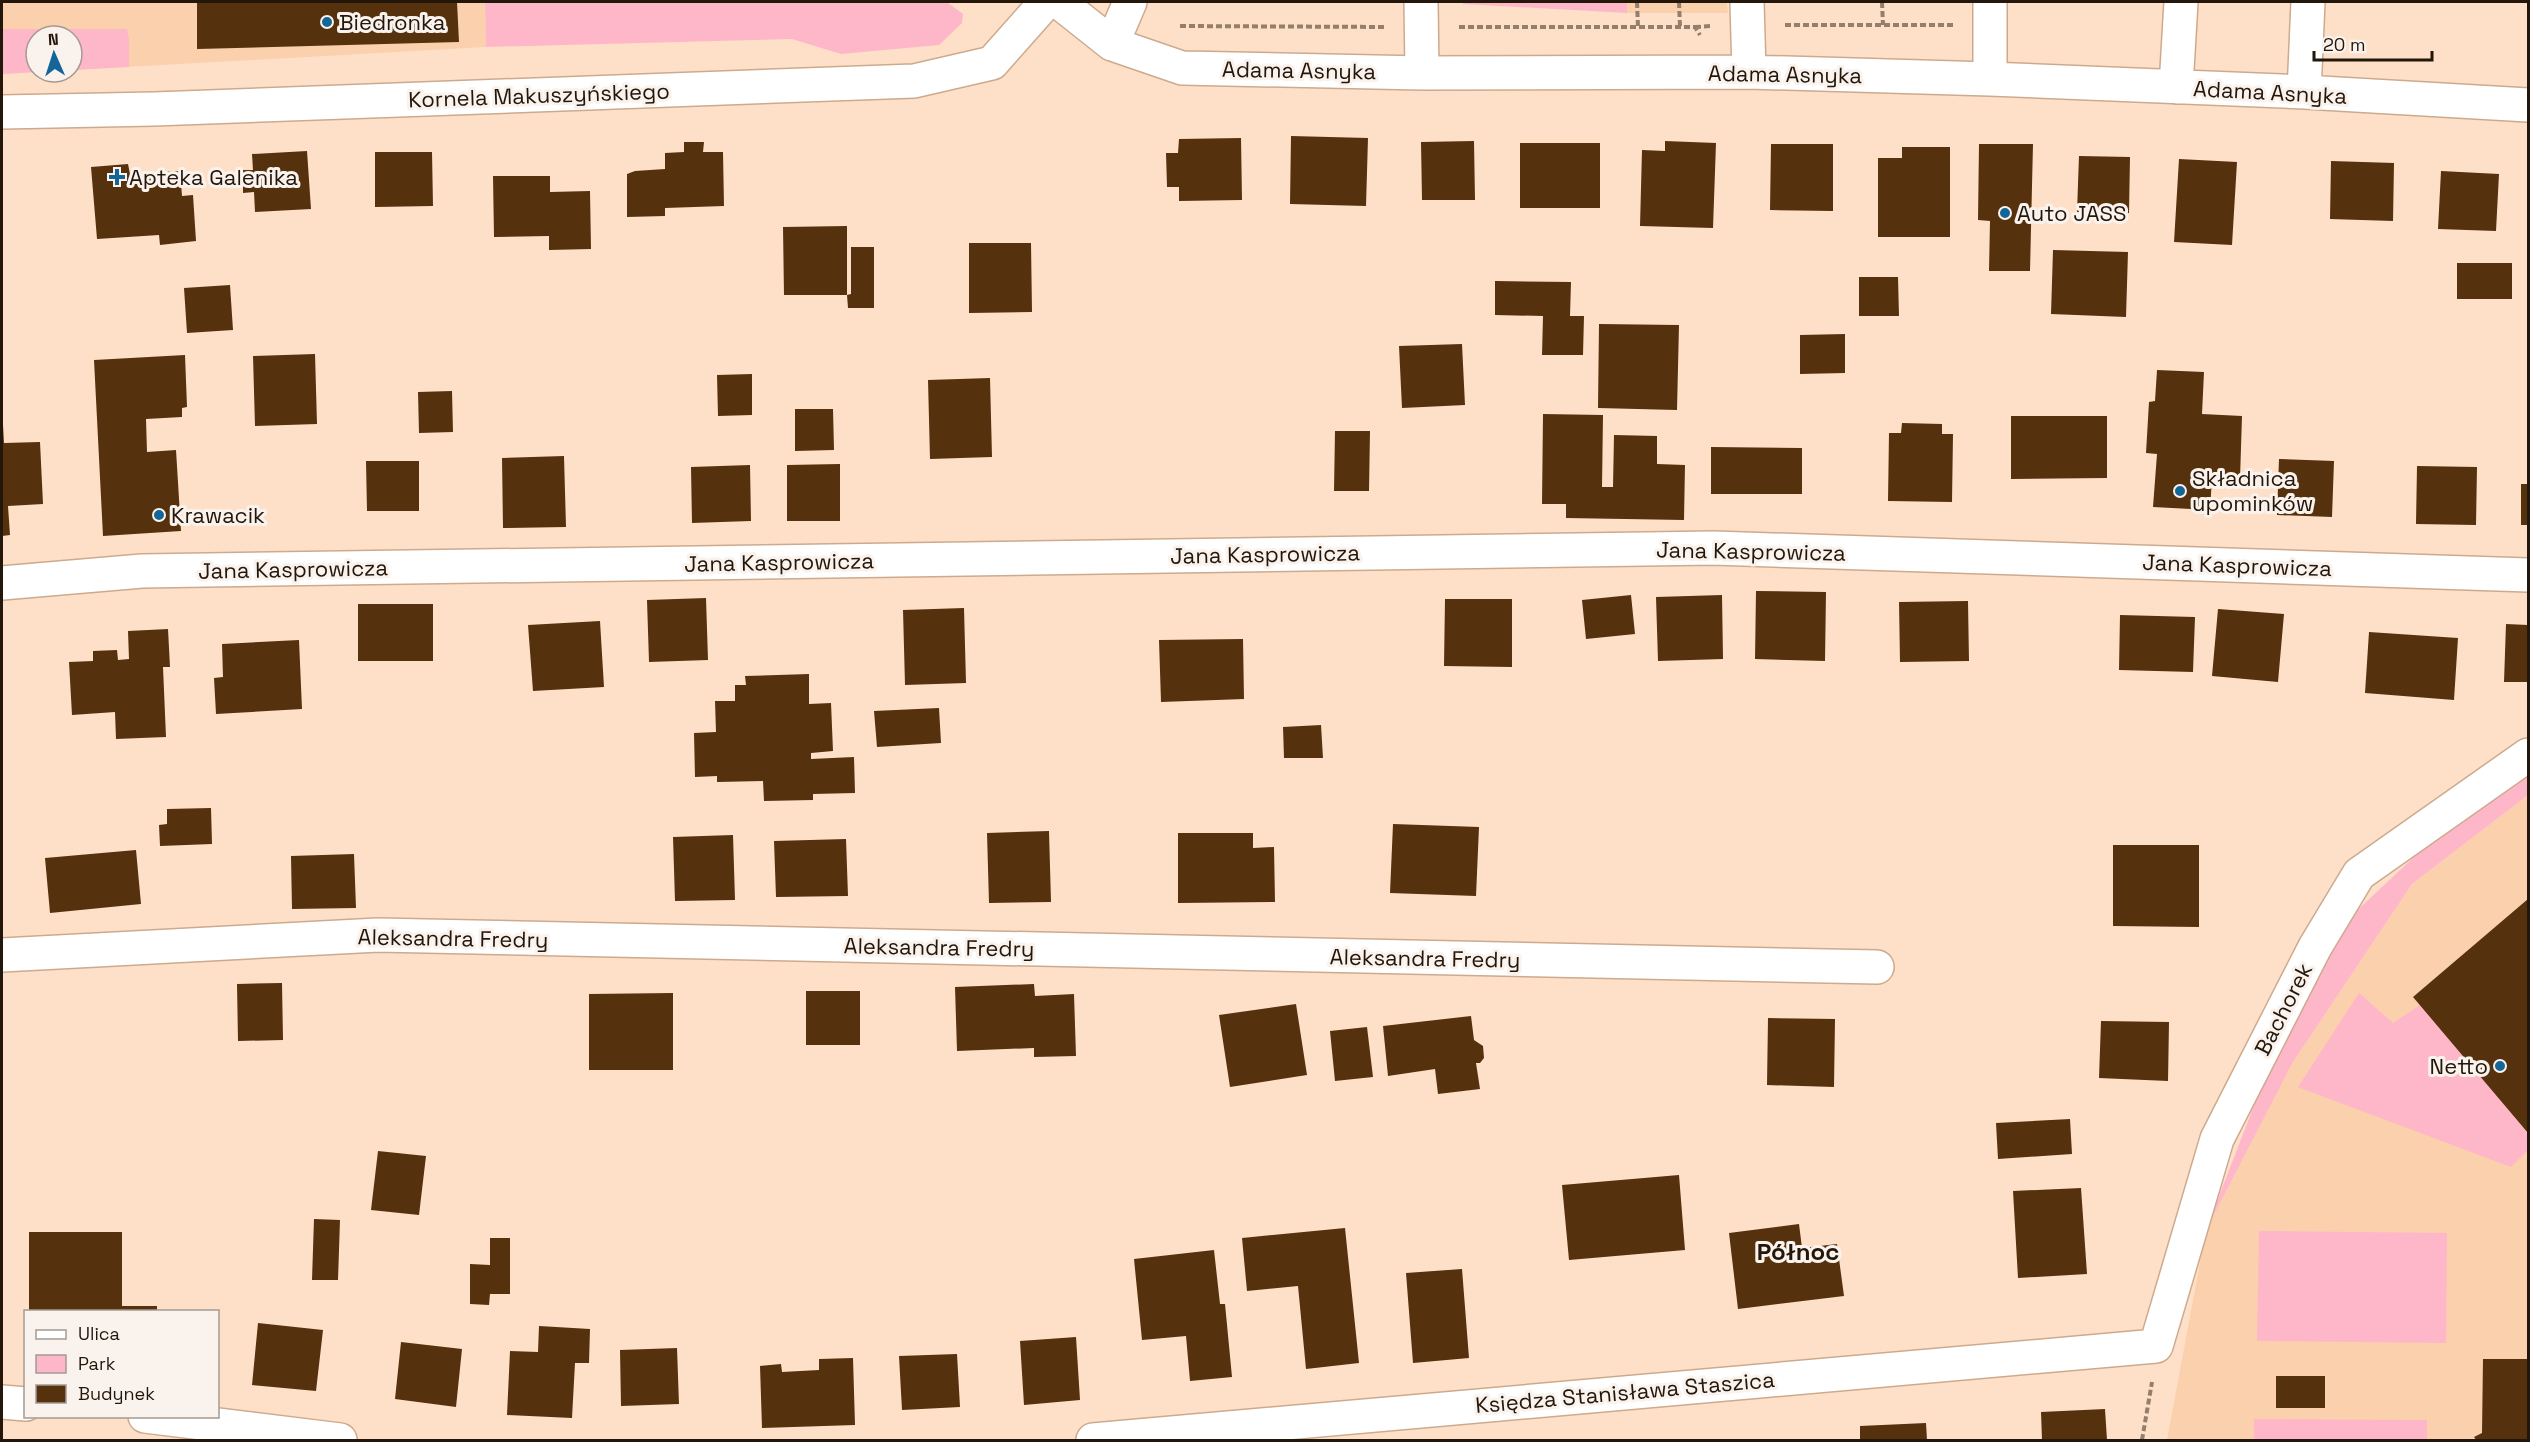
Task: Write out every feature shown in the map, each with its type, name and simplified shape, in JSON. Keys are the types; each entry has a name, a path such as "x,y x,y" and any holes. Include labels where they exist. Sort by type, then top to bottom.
{"street":[{"name":"Kornela Makuszyńskiego","path":"2,112 154,109 914,81 992,63 1046,2"},
{"name":"Adama Asnyka","path":"1059,2 1112,44 1182,68 1422,72 1749,72 1990,79 2529,105"},
{"path":"1112,44 1130,2"},
{"path":"1421,2 1422,72"},
{"path":"1747,2 1749,72"},
{"path":"1990,2 1990,79"},
{"path":"2176,87 2181,2"},
{"path":"2304,93 2308,2"},
{"name":"Jana Kasprowicza","path":"2,583 142,571 1714,548 2529,575"},
{"name":"Bachorek","path":"2156,1346 2217,1139 2315,947 2359,874 2529,755"},
{"name":"Aleksandra Fredry","path":"2,955 378,936 1877,968"},
{"name":"Księdza Stanisława Staszica","path":"1093,1440 2156,1346"},
{"path":"2,1402 24,1404"},
{"path":"161,1418 340,1440"}],"path":[{"path":"1637,2 1638,27"},
{"path":"1679,2 1680,27"},
{"path":"1882,2 1883,25"},
{"path":"2142,1440 2150,1407 2156,1346"}],"shaded area":[{"path":"2,2 485,2 486,47 84,69 84,24 24,24 24,73 2,74"},
{"path":"1627,2 1727,2 1728,13 1627,13"},
{"path":"2528,795 2528,1440 2167,1440 2206,1230 2293,1062 2412,884"}],"green space":[{"path":"485,2 947,2 963,14 962,23 939,45 841,54 792,39 486,47"},
{"path":"1463,2 1627,2 1627,13 1463,4"},
{"path":"2,29 24,29 24,73 2,74"},
{"path":"84,29 127,29 129,67 84,69"},
{"path":"2528,767 2528,795 2412,884 2293,1062 2206,1230 2255,1103 2348,919 2448,825"},
{"path":"2359,993 2393,1023 2420,1005 2528,1133 2528,1150 2511,1167 2298,1087"},
{"path":"2259,1231 2447,1233 2446,1343 2257,1341"},
{"path":"2254,1419 2427,1420 2427,1440 2254,1440"}],"building":[{"name":"Biedronka","path":"197,2 457,2 459,42 197,49"},
{"path":"1291,136 1368,138 1366,206 1290,204"},
{"path":"1241,138 1242,200 1179,201 1179,187 1167,187 1166,153 1178,153 1179,139"},
{"path":"1474,141 1475,200 1422,200 1421,142"},
{"path":"1665,141 1716,143 1713,228 1640,226 1642,150 1665,151"},
{"path":"684,142 704,142 703,152 723,152 724,206 665,208 665,216 627,217 627,174 635,171 665,169 665,153 684,152"},
{"path":"1520,143 1600,143 1600,208 1520,208"},
{"path":"1771,144 1833,144 1833,211 1770,210"},
{"name":"Auto JASS","path":"1979,144 2033,144 2030,271 1989,271 1990,221 1978,220"},
{"path":"1902,147 1950,147 1950,237 1878,237 1878,158 1902,158"},
{"path":"307,151 311,209 255,212 254,192 243,193 243,170 253,170 252,154"},
{"path":"375,152 432,152 433,206 375,207"},
{"path":"2079,156 2130,157 2129,213 2077,212"},
{"path":"2179,159 2237,162 2232,245 2174,242"},
{"path":"2331,161 2394,163 2393,221 2330,219"},
{"path":"128,164 130,174 180,171 182,196 193,195 196,241 160,245 159,235 97,239 91,167"},
{"path":"2441,171 2499,174 2496,231 2438,229"},
{"path":"493,176 550,176 550,192 590,191 591,249 549,250 549,236 494,237"},
{"path":"847,226 847,295 784,295 783,227"},
{"path":"969,243 1031,243 1032,312 969,313"},
{"path":"851,247 874,247 874,308 848,308 847,295 851,294"},
{"path":"2053,250 2128,252 2126,317 2051,314"},
{"path":"2457,263 2512,263 2512,299 2457,299"},
{"path":"1859,277 1898,277 1899,316 1859,316"},
{"path":"1495,281 1571,282 1570,316 1584,316 1583,355 1542,355 1543,316 1495,315"},
{"path":"230,285 233,330 187,333 184,288"},
{"path":"1599,324 1679,325 1677,410 1598,408"},
{"path":"1845,334 1845,373 1800,374 1800,335"},
{"path":"1462,344 1465,405 1402,408 1399,346"},
{"path":"315,354 317,424 255,426 253,356"},
{"path":"185,355 187,407 182,408 182,417 146,419 147,452 176,450 181,531 103,536 94,360"},
{"path":"2157,370 2204,372 2202,414 2242,416 2240,479 2212,478 2210,510 2153,507 2157,454 2146,453 2149,402 2155,401"},
{"path":"752,374 752,415 718,416 717,375"},
{"path":"990,378 992,457 930,459 928,380"},
{"path":"452,391 453,432 419,433 418,392"},
{"path":"795,409 833,409 834,450 795,451"},
{"path":"1543,414 1603,415 1602,487 1613,487 1614,435 1657,436 1657,464 1685,465 1684,520 1566,518 1566,504 1542,504"},
{"path":"2011,416 2107,416 2107,478 2011,479"},
{"path":"1902,423 1942,424 1942,434 1953,434 1952,502 1888,501 1889,433 1901,433"},
{"path":"2,425 4,443 40,442 43,504 8,506 10,535 2,536"},
{"path":"1335,431 1370,431 1369,491 1334,491"},
{"path":"1711,447 1802,448 1802,494 1711,494"},
{"path":"564,456 566,527 503,528 502,458"},
{"path":"2279,459 2334,461 2332,517 2277,515"},
{"path":"366,461 419,461 419,511 367,511"},
{"path":"840,464 840,521 787,521 787,465"},
{"path":"750,465 751,521 692,523 691,467"},
{"path":"2417,466 2477,467 2476,525 2416,524"},
{"path":"2521,484 2528,484 2528,525 2521,525"},
{"path":"1756,591 1826,592 1825,661 1755,659"},
{"path":"1631,595 1635,634 1586,639 1582,600"},
{"path":"1722,595 1723,659 1658,661 1656,597"},
{"path":"706,598 708,660 649,662 647,600"},
{"path":"1445,599 1512,599 1512,667 1444,666"},
{"path":"1968,601 1969,661 1900,662 1899,602"},
{"path":"358,604 433,604 433,661 358,661"},
{"path":"964,608 966,683 905,685 903,610"},
{"path":"2218,609 2284,614 2278,682 2212,676"},
{"path":"2120,615 2195,617 2193,672 2119,670"},
{"path":"600,621 604,687 533,691 528,625"},
{"path":"2506,624 2528,625 2528,682 2504,682"},
{"path":"168,629 170,667 163,667 166,737 116,739 115,712 72,715 69,662 93,661 93,651 117,650 118,660 129,659 128,631"},
{"path":"2369,632 2458,638 2454,700 2365,693"},
{"path":"1243,639 1244,699 1161,702 1159,640"},
{"path":"299,640 302,709 216,714 214,678 223,677 222,644"},
{"path":"809,674 809,704 831,703 833,751 811,753 811,759 854,757 855,793 813,794 813,800 764,801 763,781 717,782 717,776 695,777 694,733 716,732 715,701 735,701 735,685 746,685 745,676"},
{"path":"939,708 941,743 877,747 874,711"},
{"path":"1321,725 1323,758 1284,758 1283,727"},
{"path":"211,808 212,844 160,846 159,825 167,824 167,809"},
{"path":"1393,824 1479,827 1476,896 1390,893"},
{"path":"1049,831 1051,902 989,903 987,833"},
{"path":"1178,833 1253,833 1253,848 1274,847 1275,902 1178,903"},
{"path":"733,835 735,900 675,901 673,837"},
{"path":"846,839 848,896 776,897 774,841"},
{"path":"2113,845 2199,845 2199,927 2113,926"},
{"path":"136,850 141,904 50,913 45,858"},
{"path":"354,854 356,908 292,909 291,856"},
{"name":"Netto","path":"2528,899 2528,1133 2413,997"},
{"path":"282,983 283,1040 238,1041 237,984"},
{"path":"1034,984 1035,996 1074,994 1076,1056 1034,1057 1034,1048 957,1051 955,987"},
{"path":"806,991 860,991 860,1045 806,1045"},
{"path":"673,993 673,1070 589,1070 589,994"},
{"path":"1296,1004 1307,1075 1230,1087 1219,1015"},
{"path":"1471,1016 1474,1040 1483,1046 1484,1058 1480,1063 1476,1063 1480,1089 1438,1094 1435,1069 1388,1076 1383,1026"},
{"path":"1768,1018 1835,1019 1834,1087 1767,1085"},
{"path":"2101,1021 2169,1022 2168,1081 2099,1078"},
{"path":"1367,1027 1373,1077 1335,1081 1330,1031"},
{"path":"2070,1119 2072,1154 1998,1159 1996,1123"},
{"path":"378,1151 426,1156 419,1215 371,1210"},
{"path":"1679,1175 1685,1250 1569,1260 1562,1185"},
{"path":"2081,1188 2087,1274 2018,1278 2013,1191"},
{"path":"314,1219 340,1220 338,1280 312,1280"},
{"path":"1799,1224 1802,1248 1837,1244 1844,1296 1738,1309 1729,1233"},
{"path":"1345,1228 1359,1363 1306,1369 1298,1286 1247,1291 1242,1238"},
{"path":"29,1232 122,1232 122,1306 157,1306 157,1310 29,1310"},
{"path":"490,1238 510,1238 510,1294 490,1294 489,1305 470,1304 470,1264 490,1265"},
{"path":"1214,1250 1220,1304 1225,1304 1232,1377 1190,1381 1186,1336 1142,1340 1134,1259"},
{"path":"1462,1269 1469,1358 1413,1363 1406,1273"},
{"path":"258,1323 323,1330 316,1391 252,1385"},
{"path":"539,1326 590,1329 589,1363 575,1363 572,1418 507,1415 510,1351 538,1352"},
{"path":"1076,1337 1080,1400 1024,1405 1020,1341"},
{"path":"401,1342 462,1349 456,1407 395,1399"},
{"path":"677,1348 679,1404 621,1406 620,1350"},
{"path":"957,1354 960,1407 902,1410 899,1356"},
{"path":"853,1358 855,1425 762,1428 760,1366 781,1364 782,1372 819,1370 819,1359"},
{"path":"2483,1359 2528,1359 2528,1440 2476,1440 2474,1437 2482,1433"},
{"path":"2276,1376 2325,1376 2325,1408 2276,1408"},
{"path":"2105,1409 2107,1440 2042,1440 2041,1412"},
{"path":"1926,1423 1927,1440 1860,1440 1860,1426"}],"place":[{"name":"Biedronka","path":"327,22"},
{"name":"Apteka Galenika","path":"117,177"},
{"name":"Auto JASS","path":"2005,213"},
{"name":"Składnica upominków","path":"2180,491"},
{"name":"Krawacik","path":"159,515"},
{"name":"Netto","path":"2500,1066"}],"district":[{"name":"Północ","path":"1798,1252"}]}
